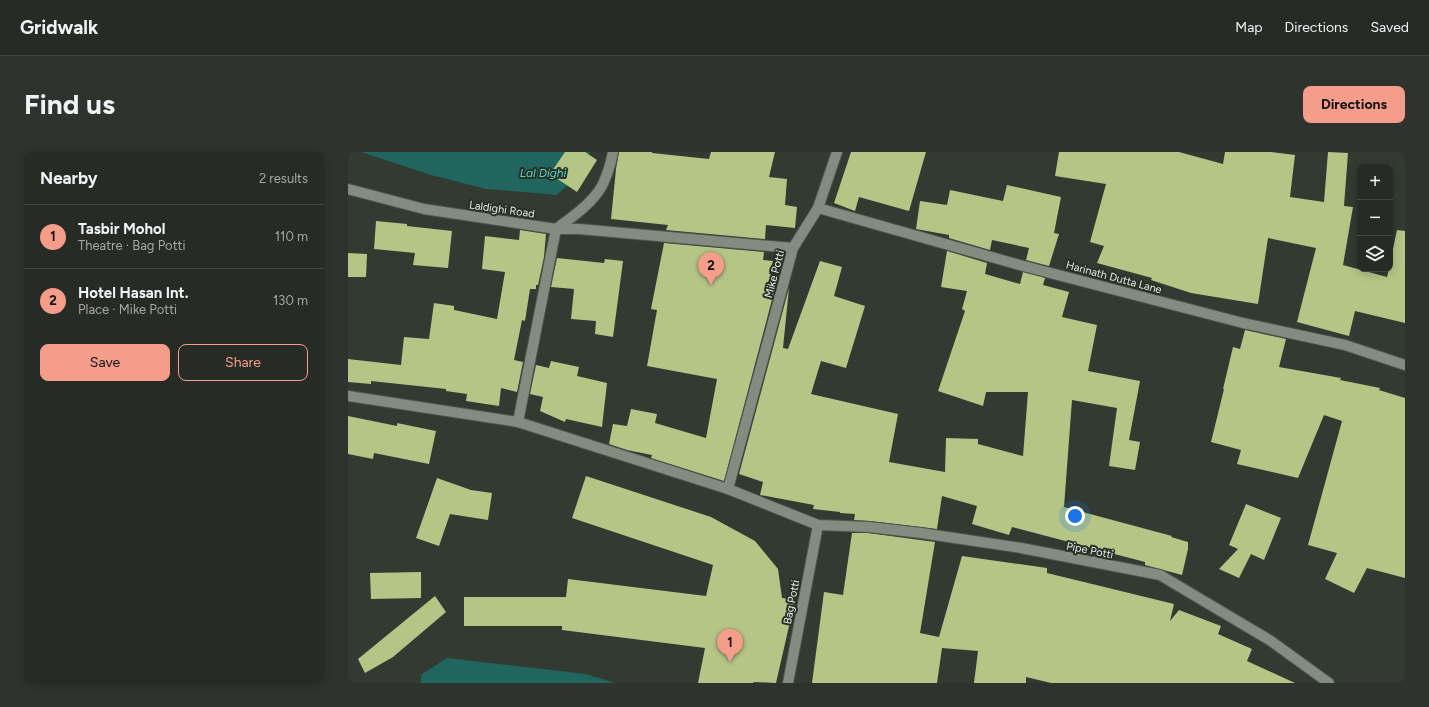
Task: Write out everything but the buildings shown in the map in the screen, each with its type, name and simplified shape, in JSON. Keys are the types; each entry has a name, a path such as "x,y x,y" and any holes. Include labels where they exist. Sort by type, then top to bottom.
{"street":[{"path":"518,422 556,229 578,212 598,192 611,163 613,152"},
{"path":"793,248 818,208 837,152"},
{"name":"Laldighi Road","path":"348,189 424,210 556,229"},
{"name":"Harinath Dutta Lane","path":"818,208 946,246 1243,323 1345,345 1405,365"},
{"name":"Mike Potti","path":"556,229 579,229 793,248 728,490"},
{"name":"Pipe Potti","path":"348,396 518,422 728,490 818,525 869,527 928,534 1021,548 1160,575 1271,641 1328,683"},
{"name":"Bag Potti","path":"788,683 818,525"}],"water":[{"name":"Lal Dighi","path":"361,152 590,152 579,174 557,195 486,189 431,175"},
{"path":"447,658 586,674 615,683 420,683 422,674"}],"place":[{"name":"Hotel Hasan Int.","path":"711,285"},
{"name":"Tasbir Mohol","path":"730,662"}]}
